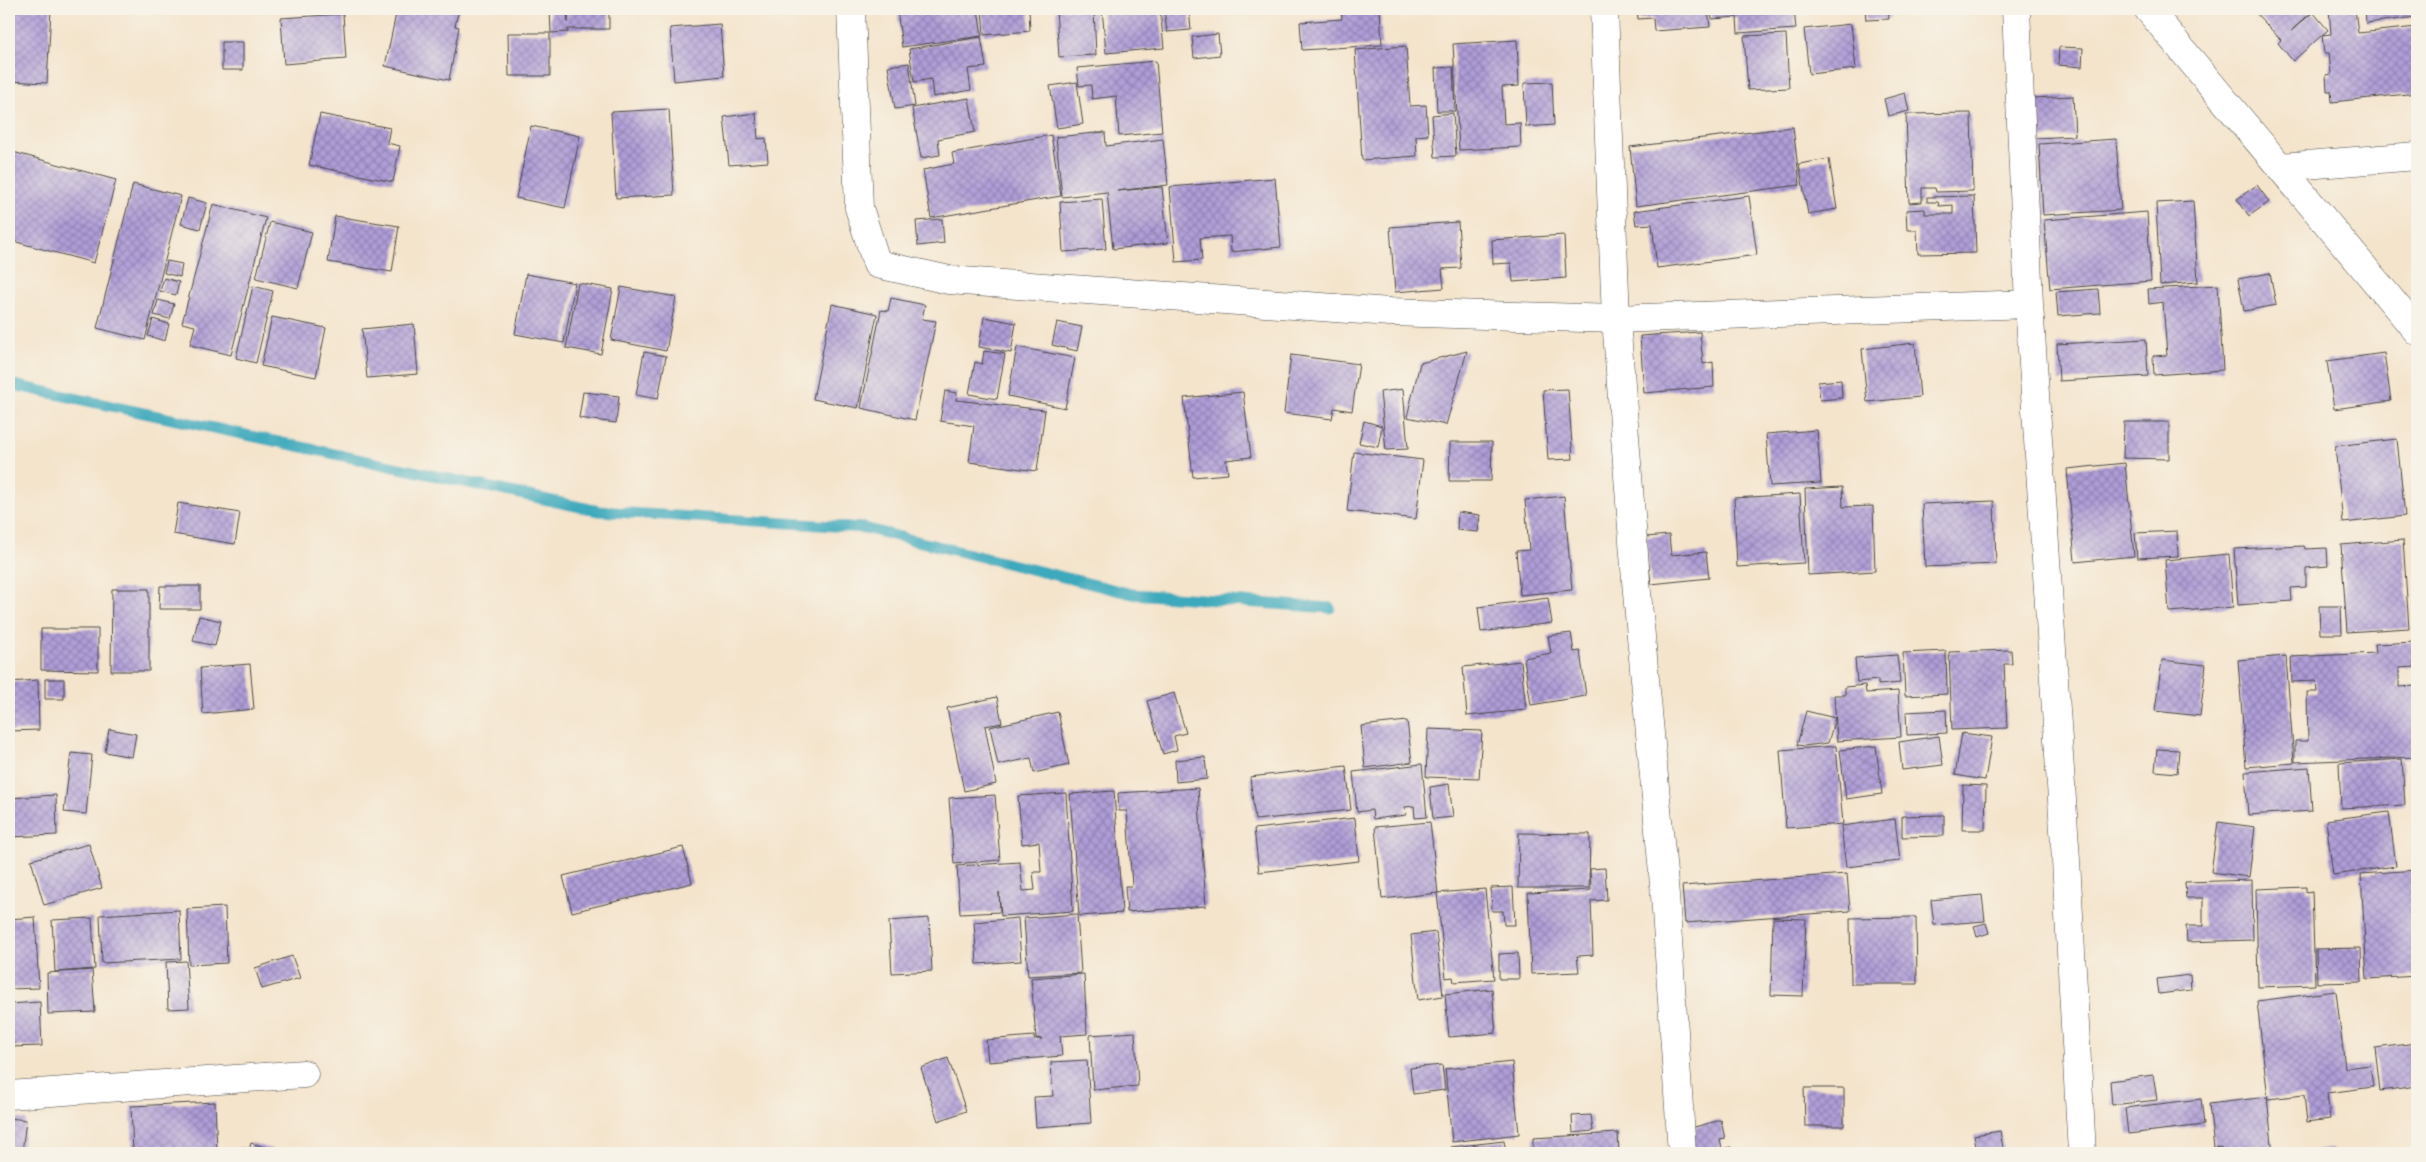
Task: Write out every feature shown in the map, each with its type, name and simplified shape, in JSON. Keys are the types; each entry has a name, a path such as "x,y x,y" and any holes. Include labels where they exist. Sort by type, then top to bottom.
{"street":[{"path":"851,9 859,208 877,264 949,280 1390,312 1616,319 2029,304"},
{"path":"1604,9 1616,319 1637,593 1665,895 1682,1153"},
{"path":"2016,9 2029,304 2067,870 2082,1153"},
{"path":"2148,9 2417,331"},
{"path":"2280,167 2417,156"},
{"path":"9,1095 304,1074"}],"building":[{"path":"9,9 51,9 47,83 9,81"},
{"path":"397,9 459,9 455,26 459,27 449,80 385,66"},
{"path":"550,9 567,9 568,23 568,9 609,9 609,29 568,29 568,32 551,33"},
{"path":"897,9 978,9 982,36 902,47"},
{"path":"982,9 1029,9 1030,31 984,35"},
{"path":"1056,9 1094,9 1096,55 1059,57"},
{"path":"1102,9 1160,9 1164,48 1106,53"},
{"path":"1164,9 1189,9 1191,30 1167,32"},
{"path":"1341,9 1380,9 1382,45 1302,50 1300,22 1342,19"},
{"path":"1637,9 1708,9 1710,27 1654,31 1653,18 1638,19"},
{"path":"1711,9 1794,9 1796,29 1738,33 1737,17 1712,19"},
{"path":"1865,9 1888,9 1889,19 1866,20"},
{"path":"2252,9 2315,9 2291,31 2313,12 2328,30 2293,61 2278,43 2281,40"},
{"path":"2329,9 2355,9 2358,33 2417,27 2417,93 2332,102 2331,91 2327,91 2326,75 2331,74 2329,53 2324,53 2322,35 2331,34"},
{"path":"2365,9 2417,9 2417,17 2366,23"},
{"path":"343,14 346,59 284,64 281,18"},
{"path":"720,24 724,76 674,81 670,28"},
{"path":"1851,24 1856,69 1809,74 1804,29"},
{"path":"508,33 550,33 550,76 509,76"},
{"path":"1218,34 1220,55 1194,58 1192,37"},
{"path":"1786,34 1789,88 1748,90 1744,36"},
{"path":"981,37 986,67 968,69 971,90 933,97 931,79 914,82 909,49"},
{"path":"1517,40 1519,86 1502,87 1504,124 1520,123 1521,147 1459,150 1453,44"},
{"path":"222,42 243,42 243,70 222,70"},
{"path":"1406,46 1410,106 1426,105 1428,135 1416,136 1417,156 1362,160 1355,50"},
{"path":"2059,47 2083,48 2082,67 2058,65"},
{"path":"1156,61 1162,132 1119,136 1116,96 1092,99 1091,85 1079,86 1077,68"},
{"path":"909,63 915,106 895,109 888,66"},
{"path":"1453,67 1455,111 1437,111 1435,68"},
{"path":"1077,82 1083,124 1057,128 1050,86"},
{"path":"1552,82 1554,125 1526,127 1524,83"},
{"path":"1905,93 1909,111 1888,116 1884,99"},
{"path":"2073,96 2075,136 2035,138 2033,98"},
{"path":"969,98 975,132 938,139 940,155 921,158 912,108"},
{"path":"669,109 674,195 616,198 611,112"},
{"path":"756,113 758,139 766,138 768,162 729,165 724,117"},
{"path":"1453,113 1456,156 1435,157 1432,115"},
{"path":"1971,113 1973,191 1936,192 1935,188 1922,188 1922,202 1909,203 1906,114"},
{"path":"320,114 390,128 387,143 400,146 393,182 309,165"},
{"path":"531,126 580,136 565,208 516,198"},
{"path":"1793,127 1800,185 1636,206 1630,147"},
{"path":"1105,132 1106,146 1163,139 1168,185 1117,191 1162,187 1168,243 1113,249 1107,192 1062,197 1056,137"},
{"path":"1051,135 1061,196 931,218 923,170 954,164 952,153"},
{"path":"2116,139 2121,210 2043,215 2039,144"},
{"path":"9,151 116,180 94,263 9,240"},
{"path":"1829,159 1837,209 1808,214 1799,164"},
{"path":"1275,178 1281,247 1231,252 1230,236 1200,238 1202,260 1176,262 1170,187"},
{"path":"133,184 181,196 145,340 97,328"},
{"path":"2257,185 2269,202 2249,216 2237,199"},
{"path":"1749,196 1757,255 1657,268 1652,224 1636,225 1634,211"},
{"path":"1974,196 1976,253 1918,254 1917,230 1907,230 1906,210 1925,209 1925,214 1953,214 1953,205 1939,206 1938,202 1927,202 1927,197"},
{"path":"188,198 207,203 200,229 181,224"},
{"path":"1102,199 1106,249 1063,252 1060,202"},
{"path":"2193,201 2198,282 2160,285 2156,203"},
{"path":"213,204 266,218 231,355 190,345 195,326 182,323"},
{"path":"2147,212 2151,281 2050,289 2044,220"},
{"path":"335,216 399,226 392,272 328,262"},
{"path":"942,219 944,243 918,246 916,221"},
{"path":"270,222 312,232 298,288 256,278"},
{"path":"1458,222 1461,268 1442,269 1444,288 1395,292 1390,227"},
{"path":"1564,235 1566,278 1513,282 1511,263 1493,264 1492,240"},
{"path":"167,261 182,264 180,277 164,273"},
{"path":"2270,273 2276,305 2244,311 2238,279"},
{"path":"526,274 575,283 564,343 515,334"},
{"path":"164,278 179,282 176,295 160,291"},
{"path":"578,283 613,289 601,354 566,348"},
{"path":"2218,285 2223,370 2154,375 2153,356 2167,355 2163,302 2149,304 2148,289"},
{"path":"253,286 273,291 256,363 236,358"},
{"path":"621,287 676,297 666,351 611,340"},
{"path":"2098,289 2100,313 2058,316 2056,292"},
{"path":"891,298 925,305 922,319 936,321 915,420 861,408 881,310 888,311"},
{"path":"158,300 174,304 170,319 154,315"},
{"path":"832,304 877,314 858,408 813,399"},
{"path":"272,317 326,328 316,377 261,366"},
{"path":"984,317 1016,323 1011,353 979,347"},
{"path":"153,319 169,324 165,341 148,336"},
{"path":"1057,322 1082,327 1077,351 1052,345"},
{"path":"414,324 418,374 367,378 362,329"},
{"path":"1700,332 1703,364 1713,362 1714,387 1644,393 1640,336"},
{"path":"2146,339 2148,376 2059,381 2057,344"},
{"path":"1915,343 1920,397 1867,402 1862,349"},
{"path":"1017,347 1075,358 1065,408 1008,396"},
{"path":"984,351 1005,354 997,399 969,394 975,362 982,364"},
{"path":"1467,351 1446,425 1407,417 1420,363"},
{"path":"644,352 666,356 658,399 636,395"},
{"path":"2384,353 2391,401 2334,409 2327,361"},
{"path":"1291,355 1359,364 1352,411 1334,408 1332,419 1284,413"},
{"path":"1841,380 1842,398 1820,400 1818,382"},
{"path":"1403,389 1408,449 1386,450 1380,392"},
{"path":"1568,389 1573,459 1548,460 1543,390"},
{"path":"945,391 957,393 956,400 1045,410 1037,471 969,462 974,426 940,421"},
{"path":"583,392 619,396 616,423 579,418"},
{"path":"1243,392 1251,457 1226,460 1228,474 1193,477 1184,398"},
{"path":"1364,421 1382,426 1378,447 1359,443"},
{"path":"2124,422 2169,422 2169,459 2123,458"},
{"path":"1817,430 1821,483 1770,486 1766,434"},
{"path":"2397,439 2405,516 2343,523 2335,446"},
{"path":"1450,442 1492,442 1491,481 1449,481"},
{"path":"1354,452 1423,460 1416,519 1347,511"},
{"path":"2125,463 2134,556 2075,562 2067,469"},
{"path":"1842,487 1843,507 1873,506 1875,571 1808,575 1805,489"},
{"path":"1800,494 1804,563 1737,567 1734,498"},
{"path":"1564,496 1572,590 1520,595 1516,551 1529,550 1525,500"},
{"path":"1994,501 1996,564 1925,567 1922,504"},
{"path":"178,503 240,513 235,544 173,534"},
{"path":"1458,512 1480,515 1478,532 1457,530"},
{"path":"2177,531 2178,556 2137,558 2135,533"},
{"path":"1669,535 1671,555 1706,552 1709,578 1651,584 1646,537"},
{"path":"2403,540 2409,628 2347,632 2341,545"},
{"path":"2304,546 2305,549 2327,548 2328,566 2306,568 2306,587 2291,588 2292,601 2238,605 2234,549"},
{"path":"2229,554 2233,607 2169,612 2165,560"},
{"path":"160,586 200,586 200,609 159,609"},
{"path":"112,589 149,589 149,671 111,671"},
{"path":"1548,598 1552,623 1481,632 1478,607"},
{"path":"2319,606 2341,606 2342,634 2320,634"},
{"path":"199,616 221,621 215,646 193,641"},
{"path":"41,629 98,629 98,671 41,670"},
{"path":"1571,633 1574,652 1580,651 1586,696 1531,705 1524,658 1551,653 1548,636"},
{"path":"2414,642 2415,667 2399,668 2399,687 2416,686 2417,757 2295,762 2295,741 2308,741 2307,692 2317,692 2316,681 2292,682 2291,657 2376,653 2375,644"},
{"path":"2011,650 2012,664 2004,664 2007,728 1952,730 1949,652"},
{"path":"1946,651 1947,694 1905,696 1903,653"},
{"path":"1897,655 1900,683 1878,685 1878,680 1857,682 1855,658"},
{"path":"2286,656 2294,763 2246,767 2238,660"},
{"path":"2162,660 2206,665 2200,716 2155,711"},
{"path":"1521,661 1526,710 1467,716 1463,667"},
{"path":"250,664 254,709 203,714 200,668"},
{"path":"45,679 64,679 64,699 45,699"},
{"path":"38,680 39,730 9,731 9,682"},
{"path":"1865,685 1866,693 1898,691 1901,737 1837,741 1834,695 1845,695 1845,687"},
{"path":"1174,693 1186,733 1174,736 1177,750 1163,754 1147,701"},
{"path":"997,697 1002,723 985,726 996,784 964,791 947,708"},
{"path":"1946,710 1947,733 1907,735 1906,712"},
{"path":"1806,711 1835,718 1828,743 1797,745"},
{"path":"1058,712 1069,765 1034,773 1031,758 998,765 990,727"},
{"path":"1407,721 1412,762 1365,768 1361,726"},
{"path":"109,729 136,734 132,757 105,752"},
{"path":"1428,729 1482,731 1479,779 1426,777"},
{"path":"1962,733 1992,737 1985,780 1955,775"},
{"path":"1939,736 1943,765 1902,770 1899,742"},
{"path":"1836,746 1843,824 1786,828 1780,750"},
{"path":"1876,746 1882,794 1846,799 1840,750"},
{"path":"2157,749 2179,750 2177,773 2155,771"},
{"path":"71,753 92,755 86,814 64,812"},
{"path":"1205,757 1207,779 1176,782 1175,760"},
{"path":"2402,759 2405,805 2341,808 2339,763"},
{"path":"1422,764 1427,817 1415,818 1414,806 1405,807 1406,815 1373,819 1372,810 1357,812 1353,772"},
{"path":"1346,766 1351,810 1255,820 1250,777"},
{"path":"2309,767 2312,811 2248,815 2245,772"},
{"path":"1449,784 1453,817 1433,819 1430,787"},
{"path":"1963,785 1986,786 1985,830 1962,830"},
{"path":"1198,788 1206,906 1127,912 1125,886 1132,886 1127,811 1119,811 1118,793"},
{"path":"1114,791 1122,913 1079,916 1070,794"},
{"path":"1066,793 1073,911 1001,916 999,892 1000,912 960,914 957,866 1020,862 1023,891 1035,890 1033,872 1041,872 1039,842 1022,844 1018,796"},
{"path":"56,795 57,835 9,837 9,798"},
{"path":"995,795 1000,860 954,864 949,798"},
{"path":"2389,812 2396,866 2333,875 2326,820"},
{"path":"1944,815 1944,836 1902,837 1902,816"},
{"path":"1355,818 1359,861 1259,872 1254,829"},
{"path":"1895,819 1900,861 1846,867 1841,826"},
{"path":"1430,822 1438,893 1382,899 1375,827"},
{"path":"2218,822 2255,827 2249,877 2211,872"},
{"path":"1519,833 1590,834 1589,888 1518,888"},
{"path":"89,844 102,888 44,905 31,860"},
{"path":"683,847 692,883 572,912 563,876"},
{"path":"1605,868 1607,900 1591,901 1593,955 1577,956 1579,972 1531,974 1528,893 1591,890 1590,869"},
{"path":"2417,870 2417,976 2367,979 2361,874"},
{"path":"1847,874 1850,911 1685,923 1682,886"},
{"path":"2252,880 2253,940 2187,942 2186,926 2203,926 2203,898 2186,898 2185,882"},
{"path":"1513,887 1515,925 1504,925 1503,911 1492,911 1491,888"},
{"path":"2306,887 2306,892 2312,891 2315,985 2258,987 2256,889"},
{"path":"1485,889 1494,979 1454,982 1453,977 1446,978 1437,893"},
{"path":"1982,895 1985,921 1934,925 1931,900"},
{"path":"225,907 227,963 189,965 187,909"},
{"path":"179,910 181,959 102,963 100,915"},
{"path":"1077,914 1081,973 1028,976 1024,918"},
{"path":"35,917 39,988 9,989 9,919"},
{"path":"1916,917 1917,984 1851,984 1850,918"},
{"path":"92,918 95,969 55,972 52,920"},
{"path":"929,918 932,971 892,973 889,921"},
{"path":"1018,918 1021,961 977,964 974,922"},
{"path":"1773,918 1806,919 1803,996 1771,995"},
{"path":"1986,923 1989,933 1977,937 1974,926"},
{"path":"1436,932 1443,996 1418,1000 1411,935"},
{"path":"2361,948 2362,982 2317,983 2316,949"},
{"path":"1518,953 1519,979 1499,979 1499,954"},
{"path":"292,956 300,978 262,989 255,968"},
{"path":"186,961 189,1008 168,1009 166,962"},
{"path":"92,970 95,1012 48,1014 47,973"},
{"path":"1084,974 1087,1034 1060,1036 1062,1056 988,1062 986,1040 1034,1036 1034,1039 1042,1039 1036,1038 1031,978"},
{"path":"2190,975 2191,990 2159,994 2157,979"},
{"path":"1492,989 1496,1033 1449,1037 1445,994"},
{"path":"2336,991 2345,1068 2370,1065 2373,1087 2327,1093 2330,1119 2307,1122 2304,1095 2268,1099 2257,1001"},
{"path":"40,1002 42,1046 9,1047 9,1004"},
{"path":"1135,1032 1138,1086 1093,1090 1090,1035"},
{"path":"2417,1043 2417,1086 2380,1091 2375,1048"},
{"path":"948,1058 966,1111 938,1121 921,1068"},
{"path":"1087,1060 1091,1123 1036,1127 1034,1097 1053,1096 1051,1062"},
{"path":"1512,1062 1519,1134 1452,1142 1445,1069"},
{"path":"1442,1065 1445,1090 1413,1094 1410,1068"},
{"path":"2153,1075 2157,1100 2112,1105 2110,1081"},
{"path":"1804,1088 1844,1088 1844,1126 1805,1126"},
{"path":"2267,1097 2273,1153 2222,1153 2221,1147 2214,1148 2209,1104"},
{"path":"2201,1099 2204,1125 2128,1134 2125,1108"},
{"path":"215,1102 217,1153 133,1153 131,1106"},
{"path":"1591,1115 1593,1131 1573,1133 1572,1116"},
{"path":"9,1118 26,1120 22,1153 9,1153"},
{"path":"1721,1120 1725,1139 1720,1140 1722,1149 1731,1147 1732,1153 1694,1153 1687,1129"},
{"path":"2000,1131 2004,1153 1977,1153 1974,1135"},
{"path":"1618,1133 1619,1153 1533,1153 1533,1138"},
{"path":"1504,1141 1506,1153 1452,1153 1451,1147"},
{"path":"251,1143 274,1150 273,1153 237,1153 239,1147 249,1150"},
{"path":"2332,1149 2332,1153 2308,1153 2308,1152"}],"waterway":[{"path":"9,384 599,511 864,528 1132,594 1330,608"}]}
